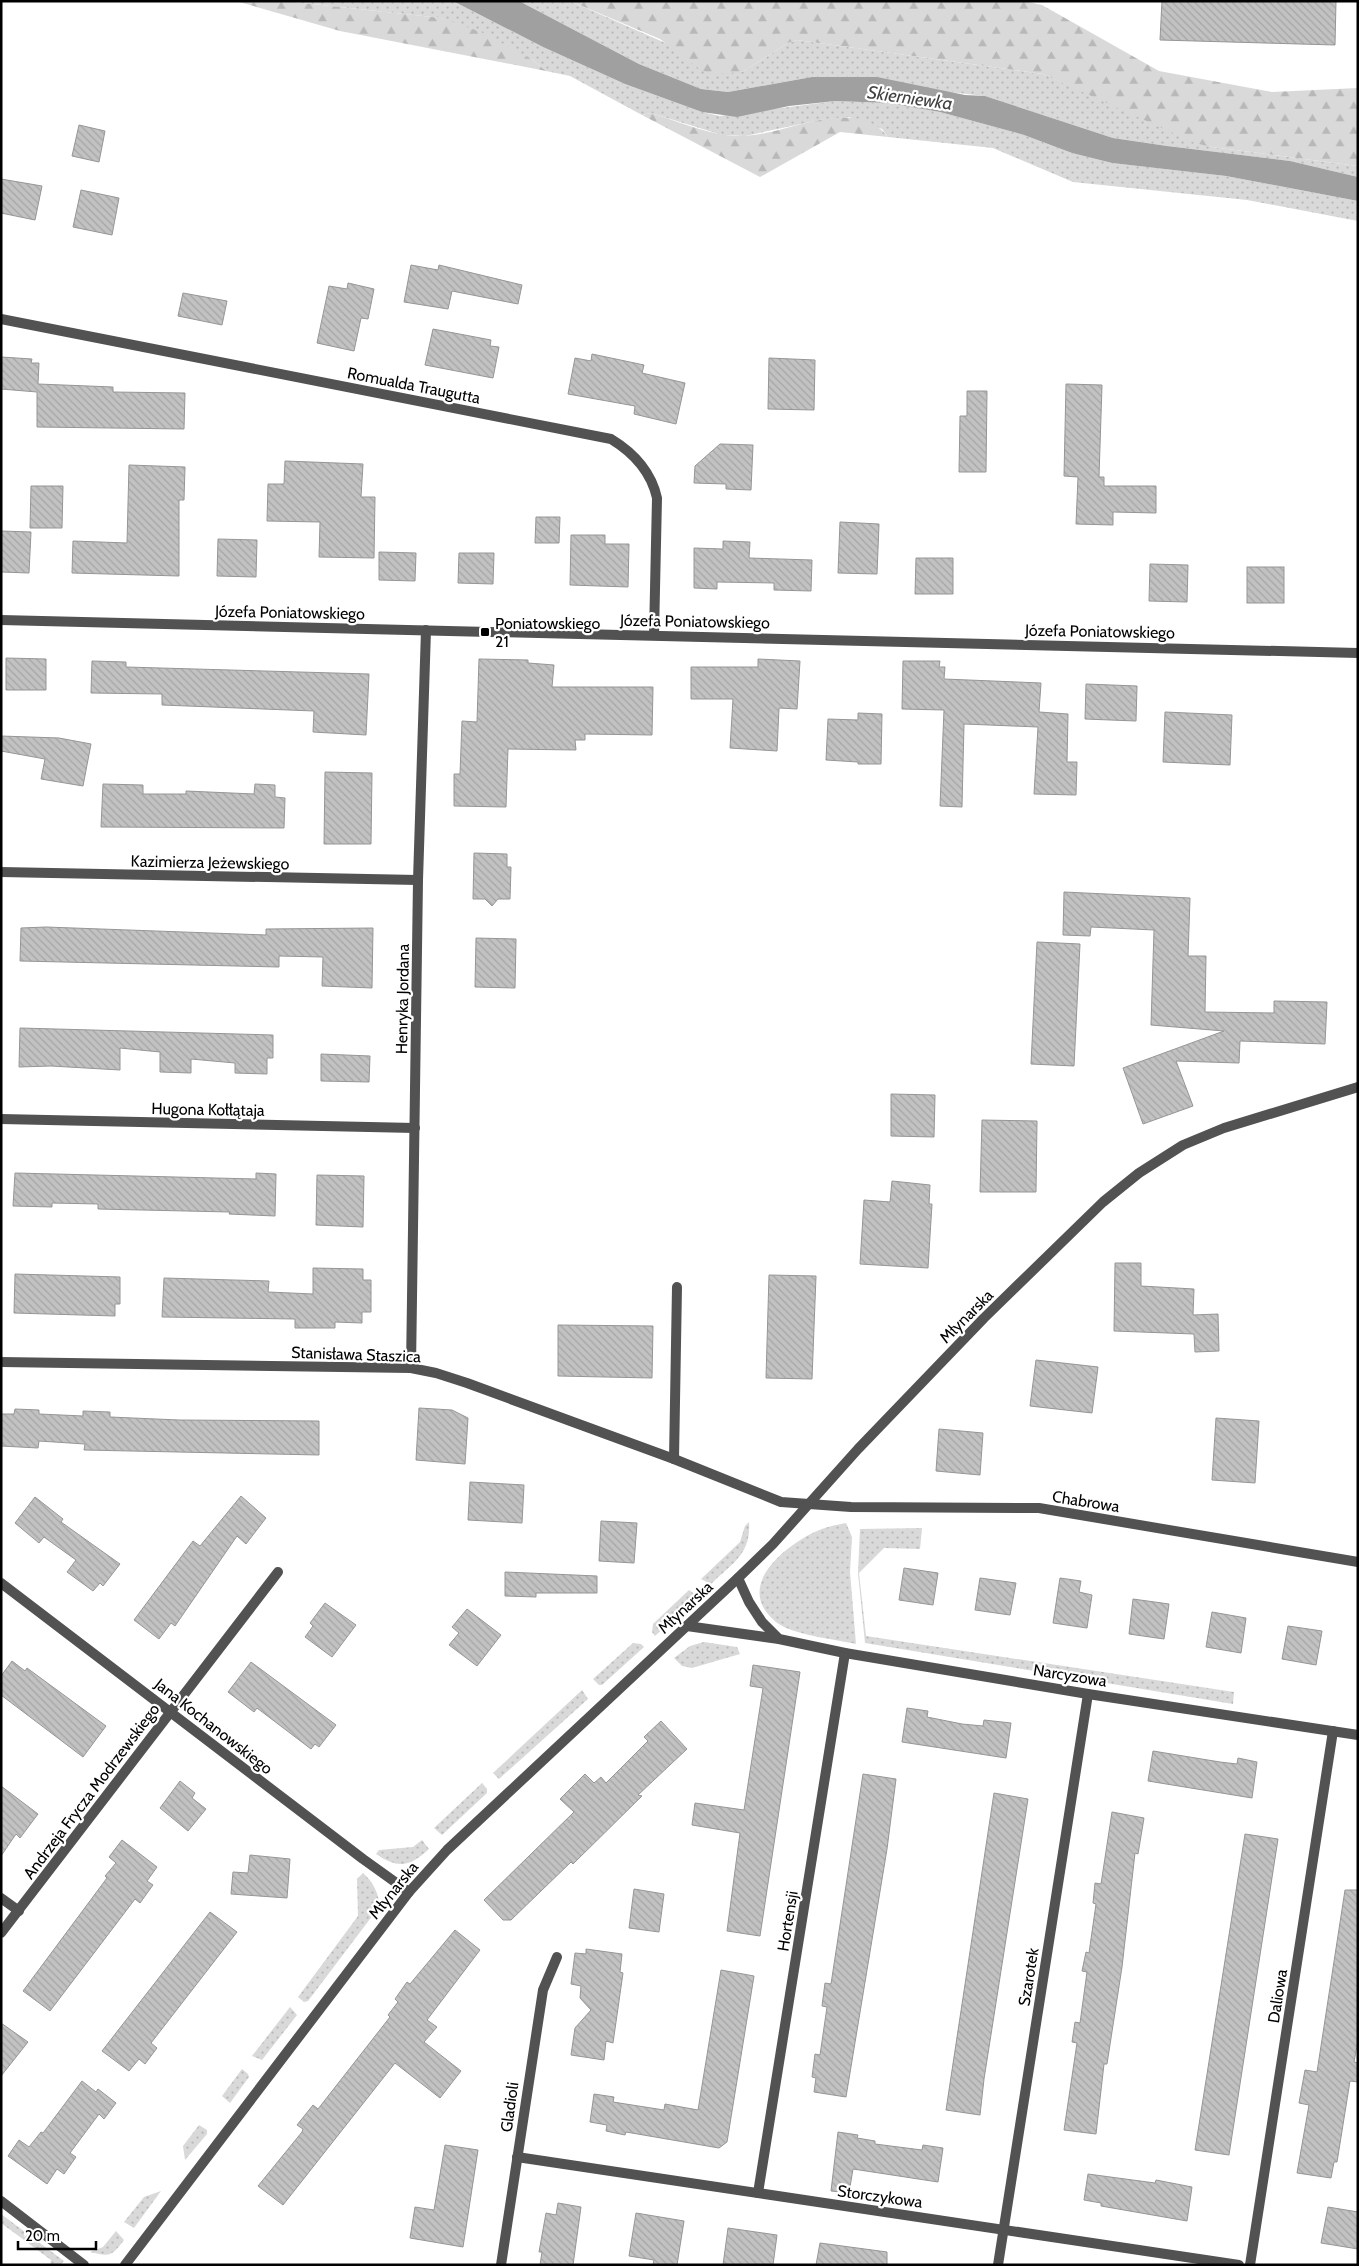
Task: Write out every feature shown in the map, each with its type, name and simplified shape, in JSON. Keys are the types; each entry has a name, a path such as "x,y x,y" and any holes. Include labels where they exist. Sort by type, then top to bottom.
{"street":[{"name":"Romualda Traugutta","path":"1,319 611,439 638,460 654,484 656,498 654,635"},
{"name":"Józefa Poniatowskiego","path":"1,620 1358,653"},
{"name":"Henryka Jordana","path":"411,1368 418,880 426,630"},
{"name":"Kazimierza Jeżewskiego","path":"1,872 418,880"},
{"name":"Młynarska","path":"126,2265 409,1892 447,1850 773,1544 807,1505 984,1318 1103,1202 1139,1174 1183,1145 1224,1128 1358,1087"},
{"name":"Hugona Kołłątaja","path":"1,1119 415,1128"},
{"path":"674,1459 677,1287"},
{"name":"Stanisława Staszica","path":"1,1362 411,1368 467,1382 674,1459 760,1495 781,1502 807,1505"},
{"name":"Chabrowa","path":"807,1505 1039,1508 1358,1562"},
{"name":"Andrzeja Frycza Modrzewskiego","path":"1,1933 278,1572"},
{"path":"738,1578 749,1602 762,1622 779,1639"},
{"name":"Jana Kochanowskiego","path":"1,1583 409,1892"},
{"name":"Narcyzowa","path":"687,1626 779,1639 845,1653 1088,1694 1358,1735"},
{"name":"Hortensji","path":"758,2193 845,1653"},
{"name":"Szarotek","path":"998,2265 1088,1694"},
{"name":"Daliowa","path":"1250,2265 1333,1731"},
{"path":"1,1898 18,1911"},
{"name":"Gladioli","path":"501,2265 543,1990 557,1957"},
{"name":"Storczykowa","path":"517,2157 1239,2265"},
{"path":"1,2201 84,2265"}],"green space":[{"path":"236,1 285,1 441,18 481,32 533,60 546,71 340,31"},
{"path":"285,1 453,1 543,47 625,84 702,112 720,116 835,101 888,103 940,112 1024,135 1072,153 1112,163 1226,176 1358,201 1358,221 1247,200 1073,182 993,148 888,137 882,129 849,117 820,120 745,136 722,135 651,113 642,115 570,76 546,71 533,60 441,18"},
{"path":"519,1 570,1 670,45 742,72 788,43 797,40 1043,74 1212,147 1358,166 1358,177 1290,161 1113,138 985,96 812,77 728,92 701,89 639,64"},
{"path":"570,1 1023,1 1042,5 1159,71 1272,92 1358,88 1358,166 1212,147 1195,143 1043,74 797,40 788,43 742,72 712,74 701,70 660,39"},
{"path":"651,113 709,132 732,136 761,134 819,120 857,119 874,125 888,137 840,132 760,177 642,115"},
{"path":"749,1522 747,1543 739,1558 711,1584 701,1579 740,1542 745,1526"},
{"path":"846,1523 852,1537 850,1572 856,1644 814,1636 783,1626 776,1622 764,1609 760,1595 761,1582 768,1569 778,1557 804,1538 820,1530"},
{"path":"922,1528 920,1549 884,1548 859,1573 866,1636 1234,1692 1233,1704 865,1643 858,1573 860,1529"},
{"path":"689,1590 696,1595 696,1599 655,1636 652,1632 653,1624"},
{"path":"704,1642 737,1647 740,1654 692,1668 682,1666 674,1658 690,1646"},
{"path":"633,1643 641,1644 644,1647 602,1685 599,1685 593,1679"},
{"path":"582,1690 588,1699 499,1779 493,1773"},
{"path":"482,1783 487,1789 487,1793 442,1835 434,1828"},
{"path":"422,1840 429,1849 416,1859 404,1864 391,1862 376,1854 379,1850 413,1847"},
{"path":"363,1873 375,1888 379,1907 308,2001 304,2002 298,1997 358,1916 357,1879"},
{"path":"290,2007 297,2015 262,2060 252,2056"},
{"path":"242,2069 249,2077 230,2103 222,2096"},
{"path":"199,2125 207,2130 207,2134 185,2160 183,2146"},
{"path":"161,2191 134,2228 124,2222 144,2197"},
{"path":"1,2214 64,2261 60,2265 50,2265 51,2260 1,2223"},
{"path":"116,2231 124,2240 114,2252 107,2255 90,2252 103,2247"}],"water":[{"name":"Skierniewka","path":"453,1 519,1 639,64 701,89 728,92 812,77 877,77 965,95 985,96 1113,138 1290,161 1358,177 1358,201 1226,176 1112,163 1072,153 1024,135 940,112 888,103 835,101 789,106 737,117 702,112 625,84 543,47"}],"building":[{"path":"1162,1 1336,1 1335,45 1160,40"},
{"path":"79,125 105,131 99,162 72,156"},
{"path":"1,179 42,186 35,220 1,213"},
{"path":"81,190 119,198 112,235 73,227"},
{"path":"411,265 438,270 439,265 522,285 518,304 452,291 448,309 404,302"},
{"path":"348,283 374,289 368,319 361,318 354,351 317,343 329,286 347,289"},
{"path":"183,293 227,301 222,325 178,316"},
{"path":"433,329 491,340 490,346 499,347 493,378 425,365"},
{"path":"592,354 644,365 642,373 685,383 676,424 634,414 635,406 568,394 575,358 591,361"},
{"path":"1,357 32,359 31,363 39,363 38,384 113,387 113,392 185,393 184,429 37,427 37,392 1,389"},
{"path":"769,358 815,360 814,410 768,409"},
{"path":"1066,384 1102,385 1099,477 1104,477 1104,486 1156,486 1156,513 1113,512 1113,525 1076,524 1078,477 1064,476"},
{"path":"967,391 987,391 986,472 959,472 960,416 967,416"},
{"path":"720,444 753,445 751,490 726,489 726,484 694,483 695,466"},
{"path":"285,461 363,464 361,497 375,497 374,558 319,557 320,522 267,521 268,484 284,484"},
{"path":"129,465 185,467 184,500 179,500 179,576 72,573 73,541 127,543"},
{"path":"31,486 63,486 62,528 30,528"},
{"path":"536,517 560,517 559,543 535,543"},
{"path":"840,522 879,524 877,574 838,573"},
{"path":"1,531 31,532 29,573 1,572"},
{"path":"571,535 605,535 605,544 629,544 628,587 570,585"},
{"path":"218,539 257,540 256,577 217,576"},
{"path":"723,541 750,542 749,558 812,560 811,591 774,590 774,583 717,582 717,589 694,588 694,548 723,549"},
{"path":"379,552 416,553 415,581 379,580"},
{"path":"459,553 494,553 493,584 458,583"},
{"path":"916,558 953,558 953,594 915,594"},
{"path":"1150,564 1188,565 1187,602 1149,601"},
{"path":"1247,567 1284,567 1284,603 1247,603"},
{"path":"6,658 46,659 46,690 6,690"},
{"path":"479,659 528,660 528,663 554,665 552,687 653,687 652,735 585,734 585,740 575,740 576,750 508,749 506,807 454,806 454,774 460,774 462,721 477,722"},
{"path":"758,659 800,661 797,709 779,708 777,751 730,748 733,699 691,699 691,667 758,667"},
{"path":"92,661 126,662 126,667 369,674 366,735 313,732 314,711 162,705 162,694 91,693"},
{"path":"903,661 940,661 939,667 945,667 944,679 1041,683 1039,712 1068,714 1067,762 1077,762 1076,795 1034,794 1038,727 964,724 962,807 940,806 944,710 902,709"},
{"path":"1086,684 1137,686 1136,721 1085,719"},
{"path":"1165,712 1232,715 1230,765 1163,762"},
{"path":"858,713 882,714 881,764 858,764 858,762 826,760 828,719 858,720"},
{"path":"1,736 59,738 91,744 83,786 41,779 45,759 1,751"},
{"path":"325,772 372,773 371,844 324,844"},
{"path":"103,784 143,785 143,794 186,794 186,791 254,794 255,784 275,785 275,797 285,798 284,828 101,827"},
{"path":"474,853 507,854 507,867 511,867 510,899 498,899 492,906 485,899 473,899"},
{"path":"1064,892 1190,898 1188,956 1206,956 1205,1012 1274,1013 1274,1001 1327,1002 1325,1044 1240,1041 1239,1063 1176,1061 1193,1106 1143,1124 1123,1068 1224,1031 1151,1025 1154,930 1091,927 1090,936 1063,935"},
{"path":"46,927 266,935 266,929 373,928 372,988 322,986 323,957 279,956 279,967 20,961 21,928"},
{"path":"476,938 516,939 515,988 475,987"},
{"path":"1037,942 1080,944 1074,1066 1031,1064"},
{"path":"20,1028 273,1035 273,1058 267,1058 267,1074 235,1073 235,1063 191,1059 191,1073 160,1072 160,1052 120,1048 120,1070 51,1066 19,1067"},
{"path":"321,1054 370,1056 369,1082 321,1081"},
{"path":"891,1094 935,1095 934,1137 891,1136"},
{"path":"982,1120 1037,1121 1036,1192 980,1192"},
{"path":"15,1173 256,1179 256,1173 276,1174 275,1216 229,1214 230,1212 98,1209 98,1204 52,1203 52,1207 13,1206"},
{"path":"317,1175 364,1176 363,1227 316,1225"},
{"path":"892,1181 930,1185 929,1204 932,1204 928,1268 860,1264 864,1200 890,1202"},
{"path":"1115,1263 1141,1263 1141,1286 1194,1289 1193,1315 1218,1314 1219,1351 1195,1352 1194,1334 1114,1331"},
{"path":"313,1268 363,1269 363,1280 371,1280 371,1312 362,1312 362,1323 335,1322 335,1328 295,1328 295,1319 162,1317 164,1278 269,1281 268,1292 313,1294"},
{"path":"15,1274 120,1277 120,1304 115,1304 115,1316 14,1313"},
{"path":"769,1275 816,1276 812,1379 766,1378"},
{"path":"558,1325 653,1326 652,1378 558,1376"},
{"path":"1036,1360 1098,1367 1092,1413 1030,1406"},
{"path":"419,1408 452,1410 468,1418 465,1464 416,1460"},
{"path":"15,1409 39,1410 39,1414 83,1416 83,1411 110,1412 110,1417 179,1420 319,1421 319,1455 84,1450 85,1444 39,1441 38,1448 1,1446 1,1414 14,1414"},
{"path":"1216,1418 1259,1421 1255,1483 1212,1480"},
{"path":"939,1429 983,1433 980,1475 936,1471"},
{"path":"470,1482 524,1485 522,1523 468,1520"},
{"path":"241,1496 266,1518 246,1544 237,1536 175,1626 171,1623 159,1639 134,1620 193,1541 200,1546"},
{"path":"35,1497 63,1519 61,1522 120,1564 103,1586 100,1583 93,1591 67,1572 76,1560 44,1537 39,1543 15,1523"},
{"path":"601,1521 637,1523 634,1563 599,1561"},
{"path":"904,1568 938,1573 933,1605 899,1600"},
{"path":"505,1572 597,1576 597,1593 536,1593 536,1597 505,1596"},
{"path":"980,1578 1016,1583 1010,1615 975,1610"},
{"path":"1060,1578 1081,1581 1079,1592 1092,1595 1087,1628 1053,1623"},
{"path":"1133,1599 1169,1604 1164,1639 1129,1634"},
{"path":"325,1603 356,1625 332,1657 305,1637 313,1626 310,1623"},
{"path":"467,1609 501,1635 477,1666 449,1645 459,1633 452,1627"},
{"path":"1212,1612 1246,1618 1241,1653 1206,1647"},
{"path":"1288,1626 1322,1631 1316,1665 1282,1659"},
{"path":"12,1661 25,1671 27,1668 106,1726 83,1757 1,1695 1,1676"},
{"path":"251,1662 336,1725 319,1747 315,1744 311,1749 257,1708 254,1712 228,1692"},
{"path":"753,1665 800,1672 760,1936 727,1931 740,1833 692,1825 695,1803 744,1810 763,1688 750,1686"},
{"path":"907,1708 928,1711 927,1717 962,1724 983,1726 984,1720 1011,1723 1006,1758 902,1742"},
{"path":"661,1721 687,1749 638,1795 642,1796 573,1864 571,1862 511,1920 503,1920 484,1900 574,1812 560,1799 585,1774 594,1783 601,1777 606,1783 648,1741 644,1737"},
{"path":"1153,1751 1237,1764 1238,1758 1257,1762 1252,1798 1148,1781"},
{"path":"863,1774 896,1779 887,1849 846,2097 814,2092 816,2078 812,2077 815,2054 820,2055 827,2007 822,2006 825,1983 831,1984"},
{"path":"180,1781 195,1793 192,1798 206,1809 188,1831 160,1808"},
{"path":"1,1786 38,1814 20,1838 16,1834 1,1856"},
{"path":"994,1793 1028,1799 980,2115 946,2110"},
{"path":"1112,1812 1144,1818 1138,1854 1135,1853 1122,1967 1107,2064 1104,2064 1096,2134 1064,2130 1077,2043 1072,2042 1075,2022 1080,2023 1087,1972 1082,1971 1086,1952 1089,1953 1096,1904 1093,1903 1095,1883 1101,1884"},
{"path":"1245,1834 1278,1839 1229,2155 1195,2150"},
{"path":"122,1840 157,1867 147,1881 153,1885 140,1903 135,1899 50,2011 23,1991 107,1878 105,1876 116,1863 109,1857"},
{"path":"250,1855 290,1859 287,1898 231,1894 233,1872 248,1873"},
{"path":"634,1889 664,1894 659,1932 629,1928"},
{"path":"1345,1890 1358,1890 1358,2040 1354,2062 1358,2063 1358,2082 1350,2081 1337,2162 1334,2162 1331,2178 1297,2173 1309,2105 1299,2103 1305,2070 1317,2072"},
{"path":"210,1912 237,1932 151,2043 157,2048 145,2064 139,2059 129,2071 102,2051"},
{"path":"455,1930 480,1950 427,2020 437,2027 424,2042 461,2071 440,2098 395,2063 283,2205 258,2186 302,2132 303,2129 297,2125 313,2105 318,2109 390,2017 388,2015 398,2002 395,1999 407,1982 410,1984"},
{"path":"586,1949 622,1954 620,1972 623,1973 613,2043 606,2041 604,2060 571,2055 575,2028 591,2010 580,1998 581,1986 571,1984 575,1953 586,1954"},
{"path":"721,1970 754,1976 727,2142 719,2148 626,2132 625,2135 606,2131 607,2125 590,2122 594,2094 614,2097 613,2102 664,2110 665,2104 698,2110"},
{"path":"1,2023 28,2042 1,2076"},
{"path":"82,2081 96,2092 98,2089 116,2103 104,2119 99,2114 70,2153 76,2157 64,2174 57,2169 47,2184 8,2156 19,2140 29,2147 41,2132 43,2133"},
{"path":"838,2132 858,2135 857,2138 875,2141 875,2144 922,2150 923,2145 943,2148 938,2182 853,2169 849,2193 831,2191"},
{"path":"445,2145 478,2150 463,2247 410,2238 415,2207 434,2210"},
{"path":"1088,2174 1155,2183 1156,2180 1192,2187 1187,2221 1101,2206 1101,2203 1084,2200"},
{"path":"558,2203 581,2207 573,2265 540,2265 542,2252 539,2252 546,2213 556,2215"},
{"path":"1328,2207 1358,2212 1358,2249 1321,2243"},
{"path":"636,2213 684,2221 677,2265 653,2265 654,2260 629,2256"},
{"path":"728,2228 777,2235 773,2265 723,2265"},
{"path":"820,2243 887,2252 887,2265 816,2265"}],"place":[{"name":"Poniatowskiego 21","path":"485,632"}]}
